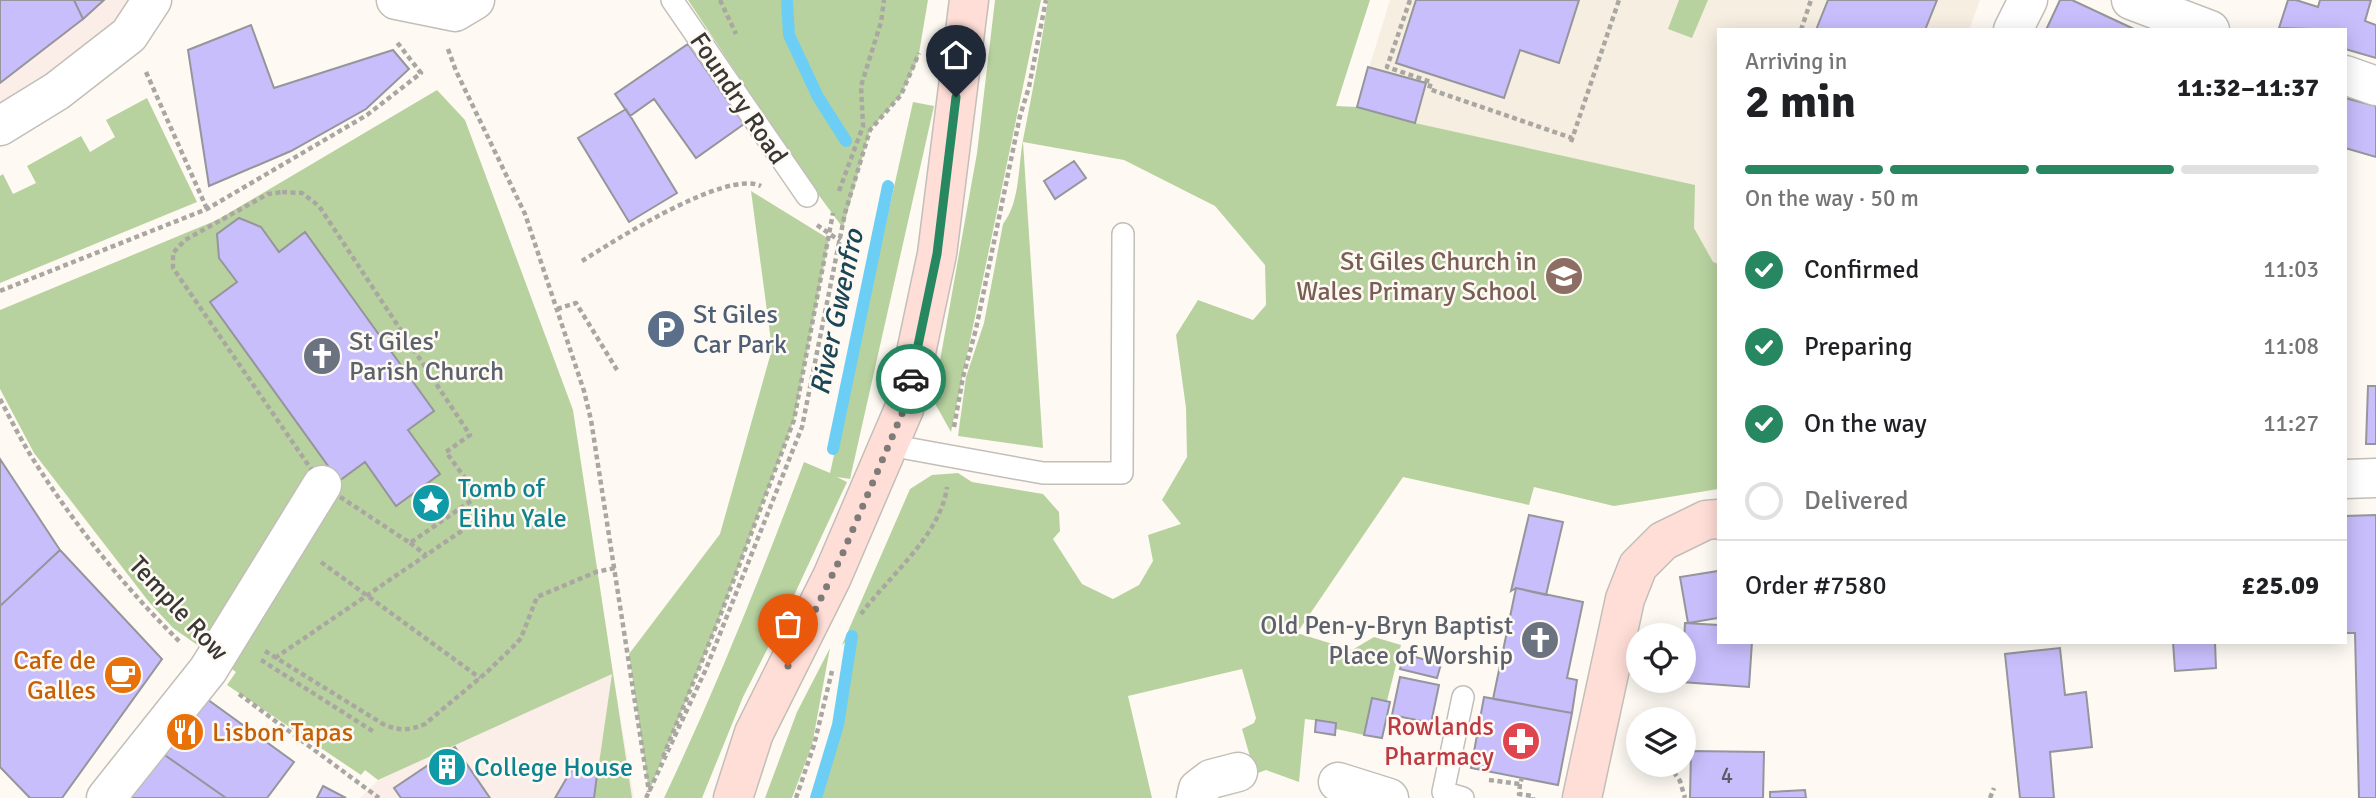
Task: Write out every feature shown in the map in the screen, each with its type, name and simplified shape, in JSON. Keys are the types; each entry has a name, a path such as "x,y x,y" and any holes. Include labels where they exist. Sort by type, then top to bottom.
{"main road":[{"path":"733,798 754,733 832,577 904,409 937,254 969,0"},
{"path":"1582,798 1625,599 1638,566 1662,541 1706,520 1717,519"}],"street":[{"path":"0,126 57,91 129,35 152,0"},
{"path":"414,3 455,12 475,0"},
{"path":"2015,28 2028,0"},
{"path":"2132,0 2205,28"},
{"path":"2347,76 2376,86"},
{"path":"2347,479 2376,478"},
{"path":"106,798 222,646 322,485"},
{"path":"1196,798 1198,789 1211,779 1238,772"},
{"path":"1338,782 1390,798"}],"lane":[{"name":"Foundry Road","path":"672,0 807,196"},
{"path":"889,445 1043,472 1122,473 1123,234"},
{"path":"1463,697 1443,792 1463,798"}],"path":[{"path":"836,200 863,126 861,86 881,22 884,0"},
{"path":"1409,0 1387,66 1431,82 1429,89 1571,140 1619,0"},
{"path":"1802,28 1811,0"},
{"path":"414,3 456,71 525,214 588,405 648,796"},
{"path":"648,796 706,669 802,427 845,213 870,130 901,95 918,59 920,47"},
{"path":"0,291 207,209 366,115 421,73 405,53"},
{"path":"155,94 207,209"},
{"path":"582,261 688,200 735,184 753,182 765,189"},
{"path":"410,544 478,496 446,452 470,435 319,206 302,193 268,194 185,240 173,253 173,268 322,485 426,555"},
{"path":"648,796 794,420 837,207 845,213"},
{"path":"808,219 839,241"},
{"path":"557,309 576,303 617,370"},
{"name":"Temple Row","path":"0,399 31,456 82,528 144,606 222,646 379,798"},
{"path":"275,658 463,530 461,508"},
{"path":"289,538 480,678"},
{"path":"222,646 275,658 383,724 406,731 425,724 480,678 521,638 537,597 596,572 615,568"},
{"path":"222,646 374,732"},
{"path":"1678,777 1685,798"},
{"path":"1520,784 1519,794 1533,798"},
{"path":"1990,798 1994,788"}],"shaded area":[{"path":"0,0 152,0 0,126"},
{"name":"St Giles Church in Wales Primary School","path":"1390,0 1980,0 1970,28 1717,28 1717,489 1614,506 1421,460 1357,107"},
{"path":"613,673 634,798 360,798 378,780"}],"green space":[{"path":"688,0 928,0 918,59 901,95 870,130 843,228 806,178"},
{"path":"995,0 1041,0 951,432 933,400 977,153"},
{"path":"1048,0 1370,0 1336,106 1357,107 1415,123 1695,185 1694,228 1713,262 1717,264 1717,489 1614,506 1534,487 1529,505 1403,477 1297,633 1352,650 1374,637 1401,645 1387,701 1372,698 1364,735 1336,729 1335,723 1305,719 1299,782 1266,770 1255,774 1242,729 1254,723 1256,718 1242,669 1128,696 1152,798 816,798 838,725 851,637 842,645 910,489 932,475 958,473 972,482 1043,494 1059,512 1060,531 1053,539 1082,584 1113,599 1139,585 1153,561 1148,535 1181,524 1162,500 1187,457 1186,408 1176,335 1198,300 1253,320 1266,305 1265,265 1215,206 1124,160 1023,142 1043,448 958,436 966,377 984,323 1003,224 1013,206 1018,184 1023,140"},
{"path":"1679,0 1708,0 1692,38 1668,29"},
{"name":"St Giles' Parish Church","path":"437,90 465,120 573,410 632,798 594,798 612,674 378,780 365,770 361,775 227,685 236,672 173,628 149,602 34,453 0,389 0,310 217,220"},
{"path":"147,98 197,202 0,283 0,176 3,174 13,194 36,183 27,166 81,136 90,152 115,137 106,120"},
{"path":"913,102 934,106 850,479 837,477 847,482 743,697 702,798 664,798 737,632 804,462 830,473"},
{"path":"751,191 829,239 794,420 717,624 649,792 629,654 720,534 772,349"},
{"path":"830,648 812,745 792,798 765,798 797,712"}],"building":[{"path":"0,0 74,0 83,19 0,83"},
{"path":"74,0 104,0 83,19"},
{"path":"1416,0 1579,0 1559,63 1520,50 1504,98 1396,63"},
{"path":"1828,0 1937,0 1926,28 1817,28"},
{"path":"2060,0 2072,0 2132,28 2047,28"},
{"path":"2288,0 2318,7 2320,0 2371,0 2365,21 2376,25 2376,58 2347,50 2347,28 2279,28"},
{"path":"251,25 274,88 393,50 409,69 366,109 291,151 209,186 188,50"},
{"path":"688,44 744,124 696,158 654,99 630,116 615,94"},
{"path":"1368,67 1426,83 1415,123 1357,107"},
{"path":"2347,99 2376,106 2376,157 2347,149"},
{"path":"626,109 677,193 629,222 578,138"},
{"path":"1074,161 1086,178 1055,199 1044,181"},
{"name":"St Giles' Parish Church","path":"239,218 261,227 279,252 305,232 434,411 408,430 440,474 396,506 365,462 339,481 210,302 237,282 219,258 217,234"},
{"path":"2368,386 2376,386 2376,444 2366,444"},
{"path":"0,459 60,550 0,606"},
{"path":"1529,515 1563,522 1546,595 1516,588 1511,591"},
{"path":"2376,515 2376,798 2359,798 2355,633 2347,633 2347,516"},
{"path":"60,550 162,659 62,798 30,798 0,767 0,606"},
{"path":"1717,571 1717,618 1688,623 1680,577"},
{"name":"Old Pen-y-Bryn Baptist Place of Worship","path":"1516,588 1583,602 1567,678 1577,680 1572,713 1493,699"},
{"path":"1696,624 1717,625 1717,644 1752,644 1749,687 1696,683"},
{"path":"2173,644 2215,644 2216,668 2175,671"},
{"path":"2060,648 2065,695 2086,692 2092,747 2050,752 2054,798 2020,798 2005,654"},
{"path":"1404,654 1441,664 1437,678 1400,669"},
{"path":"1400,677 1439,685 1431,723 1392,715"},
{"path":"200,694 294,762 267,798 226,798 159,751"},
{"name":"Rowlands Pharmacy","path":"1484,697 1572,713 1558,785 1471,768"},
{"path":"1372,698 1390,702 1382,738 1364,735"},
{"path":"1316,720 1336,723 1335,735 1315,732"},
{"name":"College House","path":"455,747 490,798 401,798 394,788"},
{"path":"159,751 226,798 124,798"},
{"path":"1696,751 1764,752 1763,798 1690,798 1690,777 1696,777"},
{"path":"572,769 597,775 594,798 555,798"},
{"path":"323,786 346,798 317,798"},
{"path":"1805,790 1806,798 1770,798 1770,792"}],"waterway":[{"name":"River Gwenfro","path":"787,0 789,35 818,97 846,141"},
{"name":"River Gwenfro","path":"833,449 888,186"},
{"name":"River Gwenfro","path":"816,798 838,725 852,636"}],"way so far":[{"path":"788,666 842,555 904,409 911,379"}],"place":[{"name":"St Giles Church in Wales Primary School","path":"1564,276"},
{"name":"St Giles Car Park","path":"666,329"},
{"name":"St Giles' Parish Church","path":"322,356"},
{"name":"Tomb of Elihu Yale","path":"431,503"},
{"name":"Old Pen-y-Bryn Baptist Place of Worship","path":"1540,640"},
{"name":"Cafe de Galles","path":"123,675"},
{"name":"Lisbon Tapas","path":"185,732"},
{"name":"Rowlands Pharmacy","path":"1521,741"},
{"name":"College House","path":"447,767"}],"route":[{"path":"911,379 937,254 956,97"}]}
